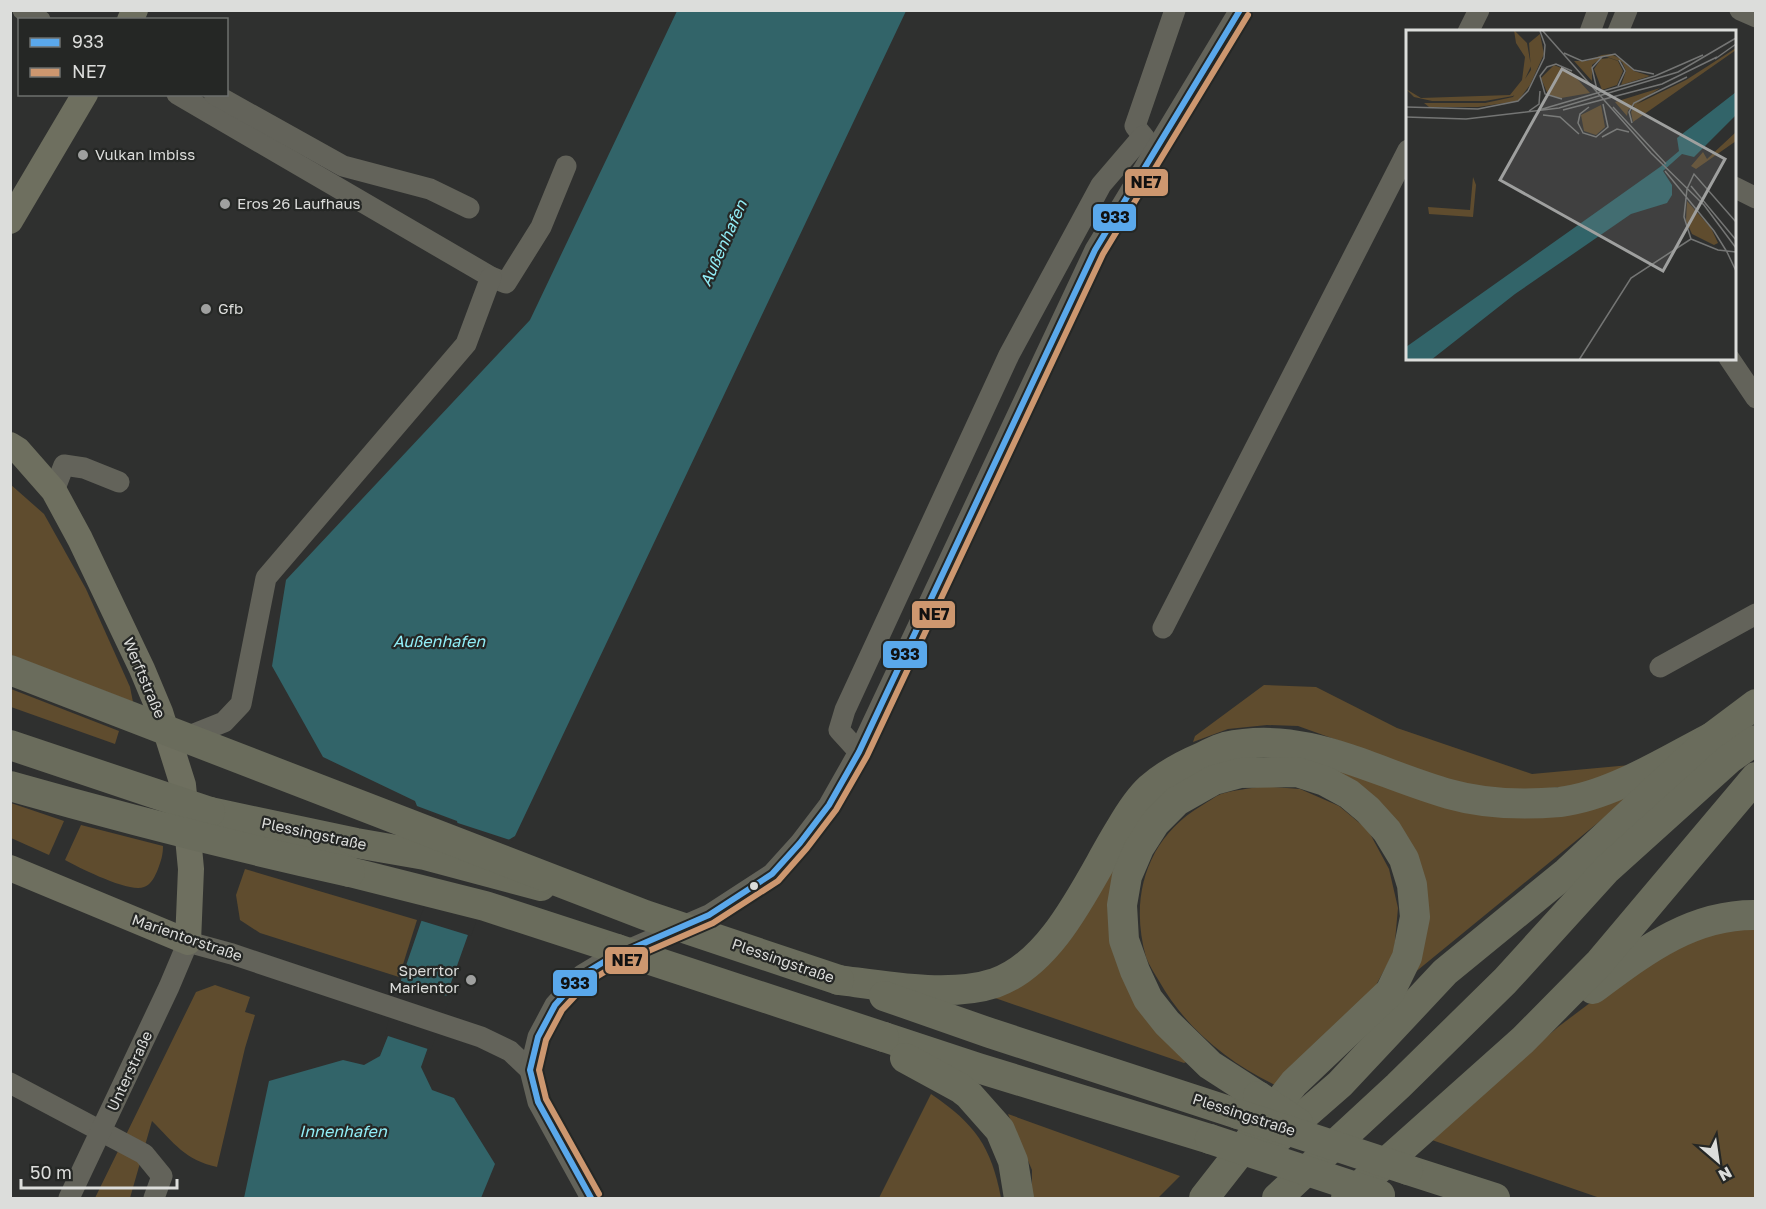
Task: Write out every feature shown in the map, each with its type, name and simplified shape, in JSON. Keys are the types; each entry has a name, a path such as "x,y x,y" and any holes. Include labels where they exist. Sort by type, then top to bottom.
{"highway":[{"path":"10,670 645,915"},
{"path":"1209,1198 1340,1084 1445,972 1568,872 1712,737 1755,704"},
{"path":"839,980 901,988 956,989 994,983 1008,976 1036,957 1056,934 1080,900 1128,816 1149,789 1181,766 1224,747 1277,742 1319,748 1450,795 1504,803 1561,802 1612,788 1712,737"},
{"path":"1276,1198 1398,1086 1496,989 1607,869 1729,759 1755,740"},
{"name":"Plessingstraße","path":"10,745 210,812 345,841 425,855 645,915 990,1033 1248,1105"},
{"path":"1204,1198 1294,1083 1390,992 1407,957 1415,917 1412,885 1404,859 1387,831 1349,794 1325,781 1297,772 1240,773 1214,780 1177,801 1155,823 1139,848 1127,876 1122,905 1124,940 1148,999 1167,1023 1248,1105 1329,1143 1495,1198"},
{"path":"1346,1198 1523,1040 1600,962 1755,777"},
{"path":"10,786 252,851 350,872"},
{"path":"210,812 350,872"},
{"name":"Plessingstraße","path":"350,872 485,906 884,1037 906,1060 960,1088 973,1081"},
{"path":"1523,1040 1651,946 1682,930 1714,918 1755,915"},
{"path":"973,1081 1210,1139 1385,1197"},
{"path":"973,1081 1000,1130 1013,1161 1019,1198"}],"main road":[{"path":"10,221 84,96"},
{"name":"Werftstraße","path":"10,445 18,450 54,491 80,539 160,712 183,785 191,893 188,942"},
{"name":"Marientorstraße","path":"10,868 188,942"}],"street":[{"path":"23,10 37,18"},
{"path":"1149,143 1134,126 1175,10"},
{"path":"591,1198 538,1102 530,1070 538,1036 555,1005 582,975 612,957 708,915 772,874 800,843 829,805 859,752 1095,250 1149,143 1240,10"},
{"path":"1469,30 1479,10"},
{"path":"1591,30 1598,10"},
{"path":"1619,30 1627,10"},
{"path":"1740,10 1755,17"},
{"path":"180,96 491,277 506,283 541,227 566,166"},
{"path":"218,96 343,166 392,181 430,189 469,208"},
{"path":"859,752 839,730 845,710 1009,355 1101,185 1149,143"},
{"path":"1163,628 1406,152"},
{"path":"1736,188 1755,198"},
{"path":"170,744 224,722 241,705 266,578 466,344 491,277"},
{"path":"1730,360 1755,398"},
{"path":"54,491 64,465 84,468 119,482"},
{"path":"1660,667 1755,614"},
{"name":"Marientorstraße","path":"188,942 232,954 478,1036 510,1051 530,1070"},
{"name":"Unterstraße","path":"69,1198 188,942"},
{"path":"10,1083 144,1154 162,1176 154,1198"}],"shaded area":[{"path":"10,484 44,514 86,589 130,687 133,702 11,655"},
{"path":"1264,685 1316,687 1397,728 1532,774 1641,764 1576,786 1523,790 1468,787 1298,726 1267,725 1228,729 1193,742 1195,736"},
{"path":"11,689 119,731 115,744 11,707"},
{"path":"1289,754 1398,789 1633,794 1413,974 1409,845"},
{"path":"1262,786 1300,789 1339,806 1368,830 1389,869 1398,908 1394,952 1368,1000 1277,1086 1242,1067 1210,1043 1182,1014 1147,960 1141,935 1142,891 1147,871 1155,852 1167,835 1182,819 1218,795"},
{"path":"11,803 64,821 49,855 11,838"},
{"path":"81,825 163,846 160,863 151,882 144,887 127,886 104,879 65,860"},
{"path":"1127,836 1112,902 1191,1060 1184,1063 995,998"},
{"path":"245,869 417,920 399,977 260,933 240,920 236,895"},
{"path":"1755,924 1755,1198 1600,1198 1429,1139 1558,1027 1639,966 1678,942"},
{"path":"215,985 250,997 245,1012 255,1015 217,1167 188,1155 152,1121 130,1198 95,1198 196,992"},
{"path":"931,1094 970,1126 979,1138 992,1164 1001,1198 879,1198"},
{"path":"1008,1114 1180,1176 1158,1198 1032,1198 1032,1170"}],"water":[{"name":"Außenhafen","path":"677,11 906,11 515,836 500,845 421,1067 432,1090 454,1098 495,1164 481,1198 244,1198 269,1081 343,1060 364,1065 380,1056 388,1036 401,980 421,922 459,831 457,821 417,806 415,801 323,757 272,666 286,580 530,320"}],"pier":[{"path":"418,810 513,841 503,847 471,936 419,920 456,830 455,824"},
{"path":"398,980 450,997 431,1050 385,1035"}],"transit line":[{"name":"933","path":"591,1198 538,1102 530,1070 538,1037 555,1005 582,975 612,957 709,915 772,874 800,843 829,805 859,752 1095,250 1240,10"},
{"name":"NE7","path":"599,1194 546,1099 539,1070 546,1040 562,1010 588,982 616,965 713,923 778,881 836,810 867,756 1103,254 1248,15"}],"place":[{"name":"Vulkan Imbiss","path":"83,155"},
{"name":"Eros 26 Laufhaus","path":"225,204"},
{"name":"Gfb","path":"206,309"},
{"name":"Sperrtor Marientor","path":"471,980"}],"water label":[{"name":"Innenhafen","path":"343,1131"}]}
